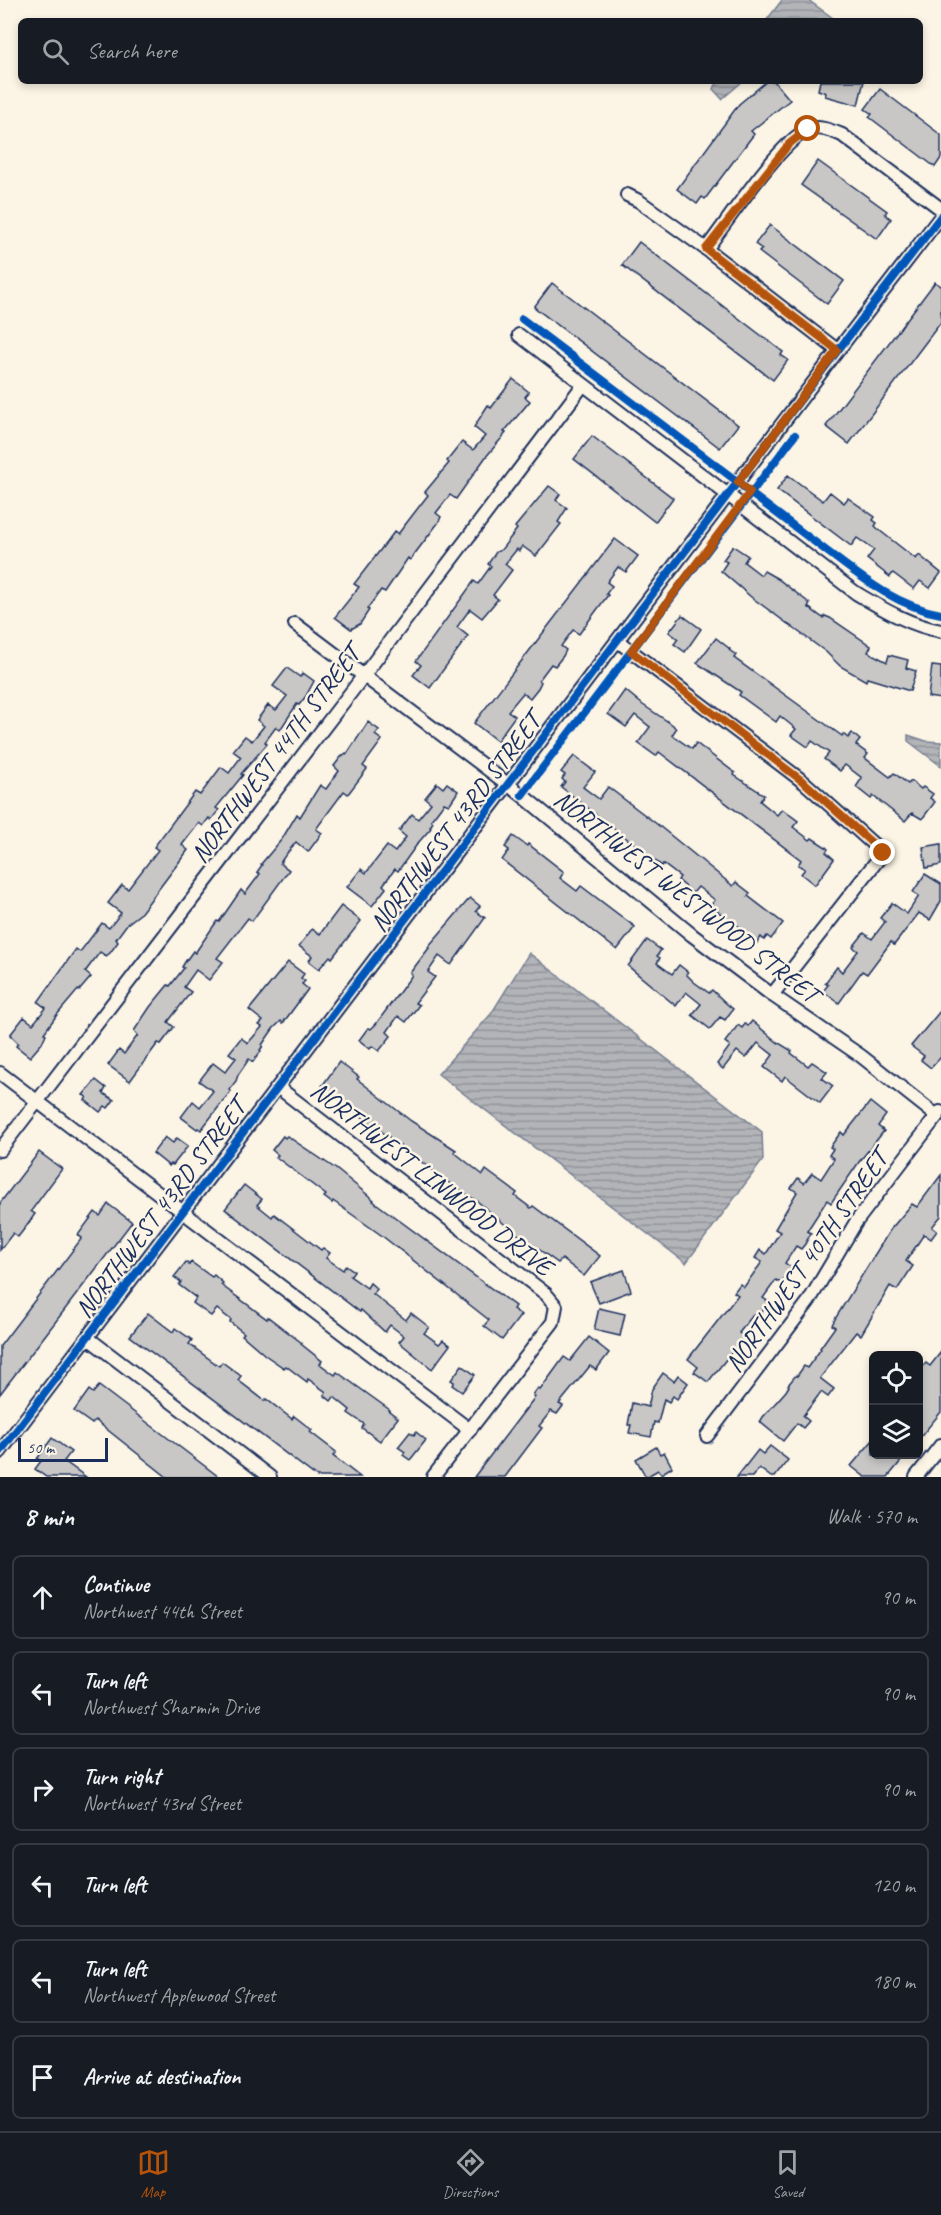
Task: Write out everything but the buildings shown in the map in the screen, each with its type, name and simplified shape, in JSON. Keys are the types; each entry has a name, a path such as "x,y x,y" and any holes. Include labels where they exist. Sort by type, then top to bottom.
{"street":[{"path":"706,249 789,144 808,129 824,128 842,135 941,209"},
{"path":"627,195 639,201 706,249 837,350"},
{"name":"NORTHWEST 43RD STREET","path":"0,1452 619,642 728,494 941,216"},
{"path":"519,335 856,593 896,616 922,627 941,631"},
{"name":"NORTHWEST 44TH STREET","path":"0,1150 583,385"},
{"name":"NORTHWEST WESTWOOD STREET","path":"295,624 509,786 692,935 939,1114"},
{"path":"619,642 805,783 883,853 772,995"},
{"path":"0,1073 470,1430 433,1477"},
{"name":"NORTHWEST LINWOOD DRIVE","path":"279,1088 537,1286 556,1306 553,1322 470,1430"},
{"name":"NORTHWEST 40TH STREET","path":"707,1436 809,1301 856,1222 939,1114"},
{"path":"88,1338 270,1477"},
{"path":"916,1477 941,1445"}],"shaded area":[{"path":"782,0 808,0 833,18 768,18"},
{"path":"717,84 740,84 722,99 713,89"},
{"path":"908,735 926,741 941,742 941,766 908,741"},
{"path":"529,953 762,1132 763,1160 686,1263 438,1074 491,1014"}],"cycle path":[{"path":"0,1452 941,216"},
{"path":"522,319 879,589 908,604 941,614"},
{"path":"522,795 795,435"}],"route":[{"path":"808,129 789,144 706,249 837,350 738,482 750,492 631,651 805,783 883,853"}]}
